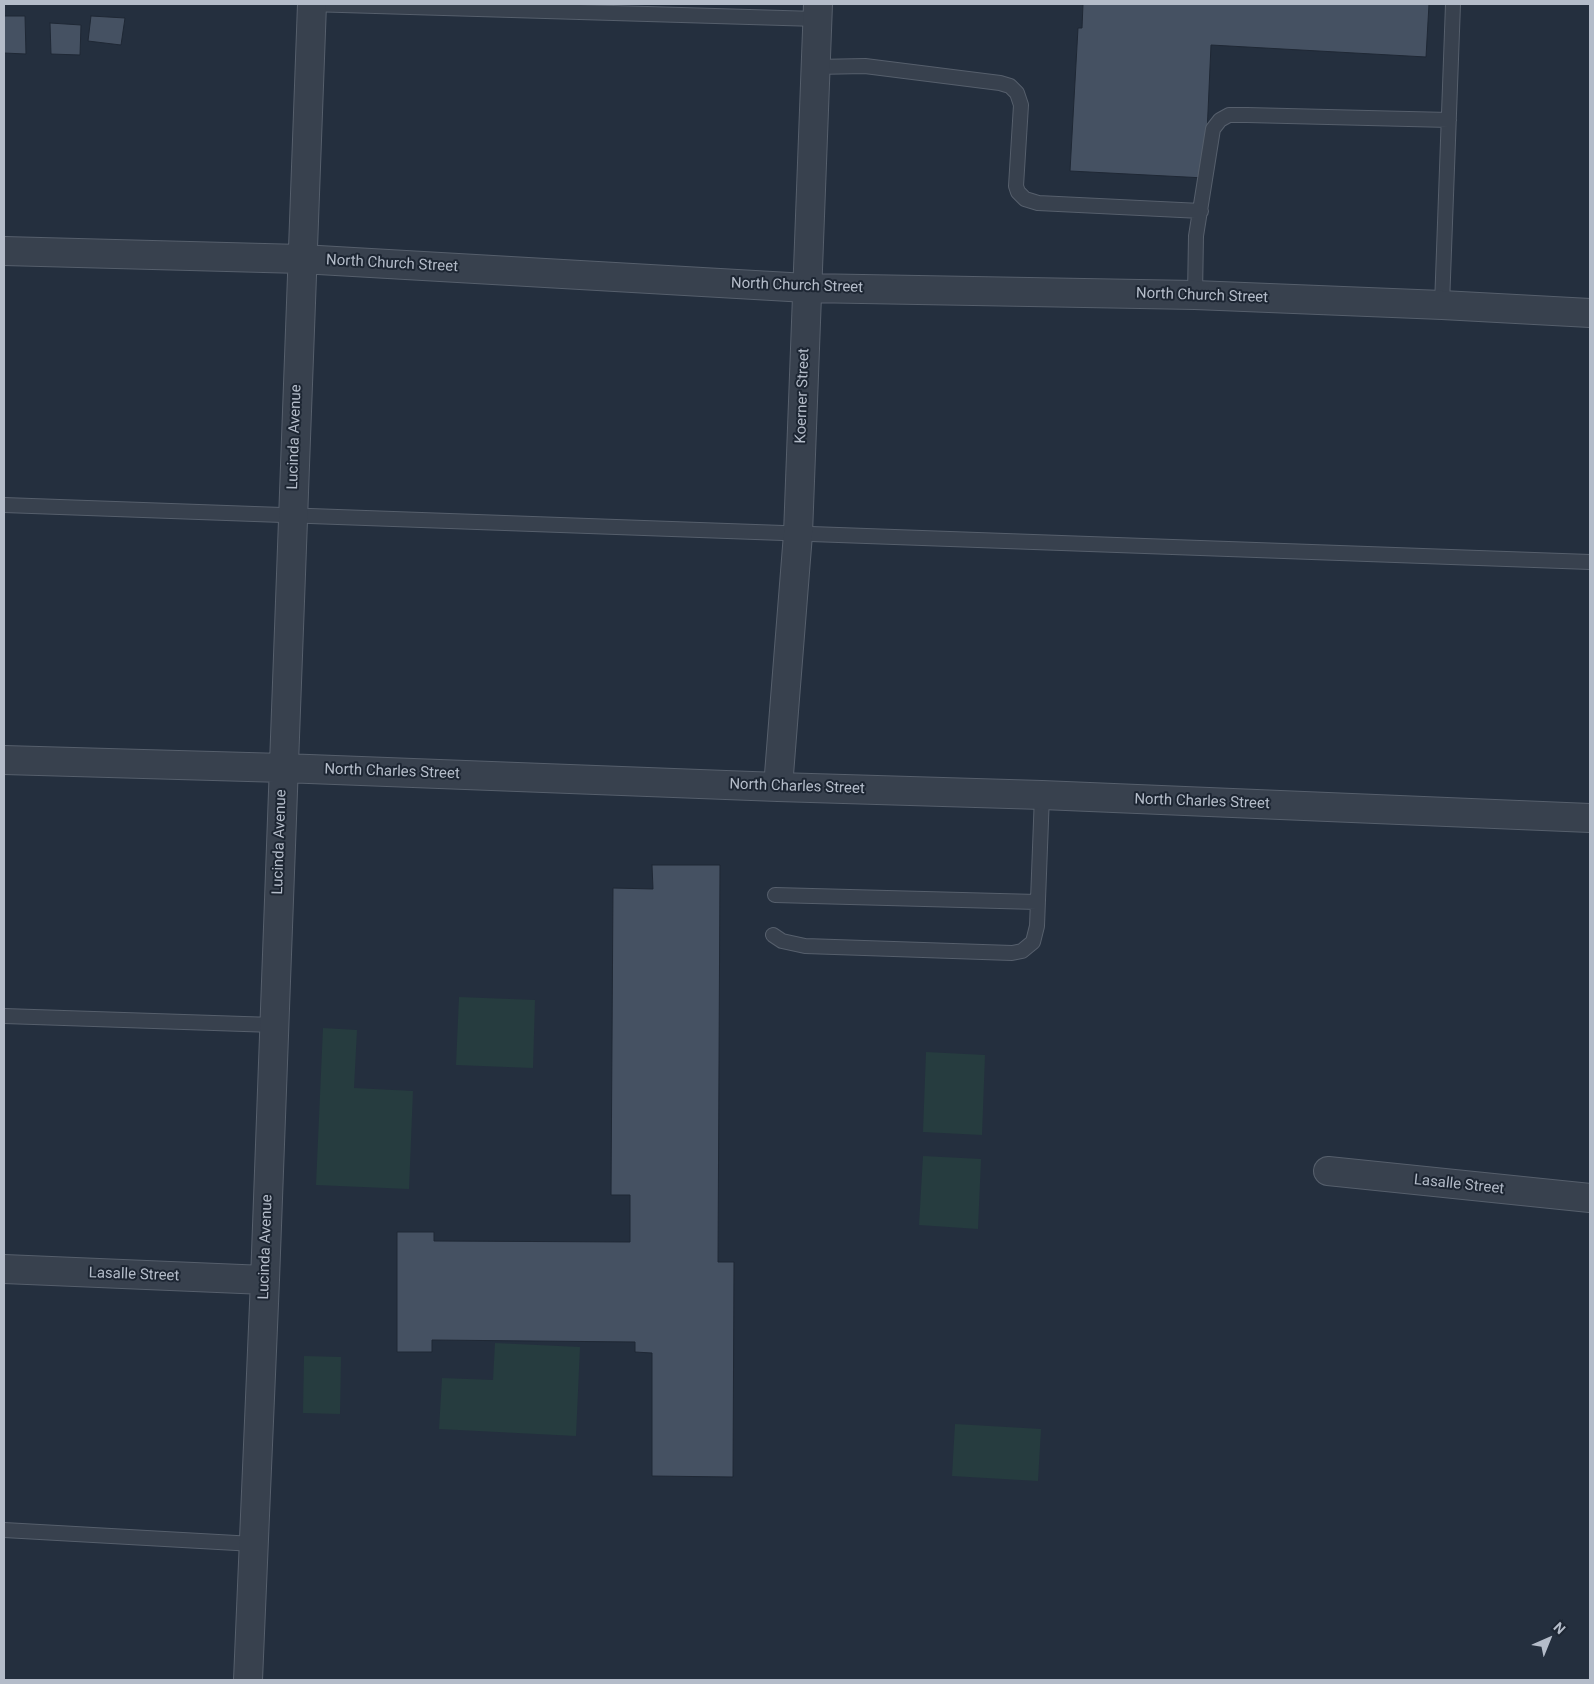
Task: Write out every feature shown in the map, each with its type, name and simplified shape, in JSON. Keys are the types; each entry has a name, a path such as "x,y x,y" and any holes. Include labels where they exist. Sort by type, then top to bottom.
{"street":[{"name":"Lucinda Avenue","path":"248,1680 265,1280 301,259 312,4"},
{"name":"Koerner Street","path":"778,787 798,534 818,12"},
{"name":"North Church Street","path":"4,251 301,259 807,288 1195,294 1590,313"},
{"name":"North Charles Street","path":"4,760 1042,795 1590,818"},
{"name":"Lasalle Street","path":"1328,1171 1590,1198"},
{"name":"Lasalle Street","path":"4,1269 265,1280"}],"lane":[{"path":"299,4 818,12"},
{"path":"1442,305 1453,4"},
{"path":"816,67 865,66 1000,82 1010,86 1017,93 1021,105 1016,186 1018,192 1025,199 1038,204 1201,210"},
{"path":"1195,294 1196,236 1213,128 1220,120 1229,115 1449,120"},
{"path":"4,505 1590,562"},
{"path":"774,935 782,941 805,946 1012,953 1022,951 1033,942 1037,926 1042,795"},
{"path":"775,895 1037,902"},
{"path":"4,1016 274,1025"},
{"path":"4,1530 254,1544"}],"green space":[{"path":"459,997 535,1000 533,1068 456,1065"},
{"path":"323,1028 357,1030 354,1088 413,1091 409,1189 316,1185"},
{"path":"926,1052 985,1055 982,1135 923,1132"},
{"path":"923,1156 981,1159 978,1229 919,1225"},
{"path":"495,1343 580,1347 576,1436 439,1429 442,1378 493,1380"},
{"path":"304,1356 341,1357 340,1414 303,1413"},
{"path":"955,1424 1041,1429 1038,1481 952,1476"}],"building":[{"path":"1083,4 1429,4 1426,57 1211,45 1205,178 1070,171 1078,28 1082,28"},
{"path":"4,16 25,16 26,54 4,53"},
{"path":"91,16 125,18 121,45 88,41"},
{"path":"50,23 81,25 80,55 51,54"},
{"path":"652,865 720,865 718,1262 734,1262 733,1477 652,1476 652,1353 635,1352 635,1342 432,1340 432,1352 397,1352 397,1232 434,1232 434,1241 630,1242 630,1195 611,1195 613,888 653,889"}]}
